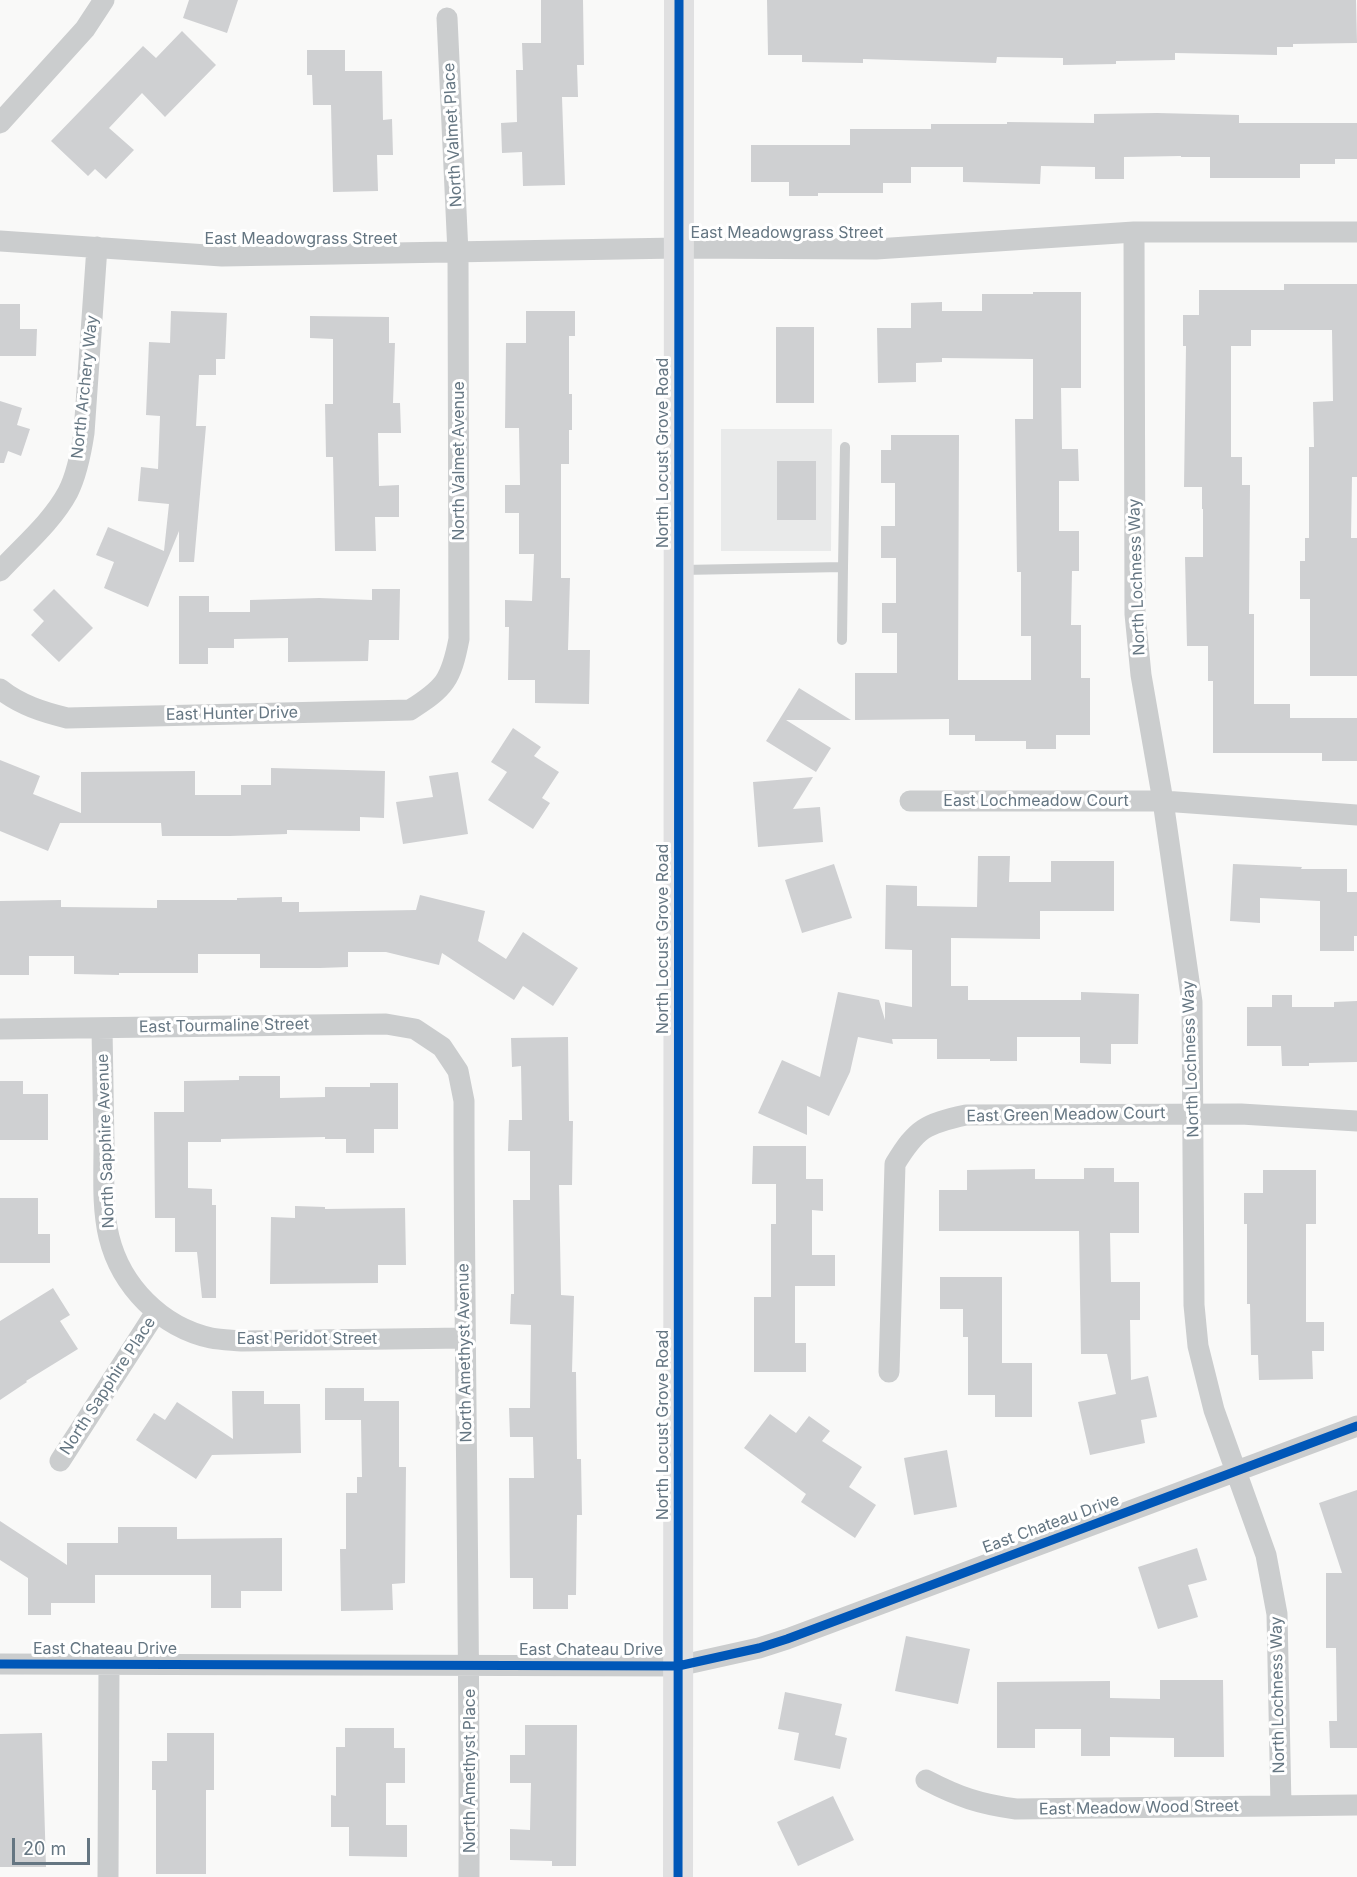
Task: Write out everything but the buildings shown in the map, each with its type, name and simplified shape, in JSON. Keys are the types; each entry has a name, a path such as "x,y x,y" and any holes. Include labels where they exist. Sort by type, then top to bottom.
{"main road":[{"name":"North Locust Grove Road","path":"678,1877 679,0"}],"street":[{"path":"0,123 85,29 104,0"},
{"name":"North Valmet Place","path":"447,18 458,253"},
{"name":"East Meadowgrass Street","path":"0,241 222,256 678,248 876,249 1134,232 1357,232"},
{"name":"North Lochness Way","path":"1134,232 1135,614 1141,675 1163,801 1192,1002 1194,1305 1198,1346 1214,1410 1266,1555 1277,1614 1281,1806"},
{"name":"North Archery Way","path":"0,571 51,517 68,492 79,463 84,433 97,247"},
{"name":"North Valmet Avenue","path":"453,668 459,639 458,253"},
{"name":"East Hunter Drive","path":"0,689 11,698 38,710 68,718 410,710 436,694 453,668"},
{"name":"East Lochmeadow Court","path":"910,801 1163,801 1357,815"},
{"name":"East Tourmaline Street","path":"0,1029 386,1024 416,1029 441,1047"},
{"name":"North Sapphire Avenue","path":"102,1028 105,1207 108,1236 118,1265 135,1290 156,1312"},
{"name":"North Amethyst Avenue","path":"441,1047 458,1071 464,1101 464,1338 470,1665"},
{"name":"East Green Meadow Court","path":"889,1372 895,1164 910,1139 934,1122 966,1115 1194,1114 1241,1114 1357,1121"},
{"name":"East Peridot Street","path":"156,1312 182,1328 211,1338 242,1341 464,1338"},
{"name":"North Sapphire Place","path":"60,1461 156,1312"},
{"name":"East Chateau Drive","path":"0,1664 678,1666 759,1648 787,1639 1357,1426"},
{"path":"108,1877 109,1664"},
{"name":"North Amethyst Place","path":"469,1877 470,1665"},
{"name":"East Meadow Wood Street","path":"926,1780 954,1795 983,1804 1016,1809 1357,1805"}],"lane":[{"path":"842,640 845,447"},
{"path":"678,570 843,567"}],"shaded area":[{"path":"721,429 832,429 831,551 721,551"}],"cycle path":[{"path":"678,1877 679,0"},
{"path":"0,1664 678,1666 759,1648 787,1639 1357,1426"}]}
